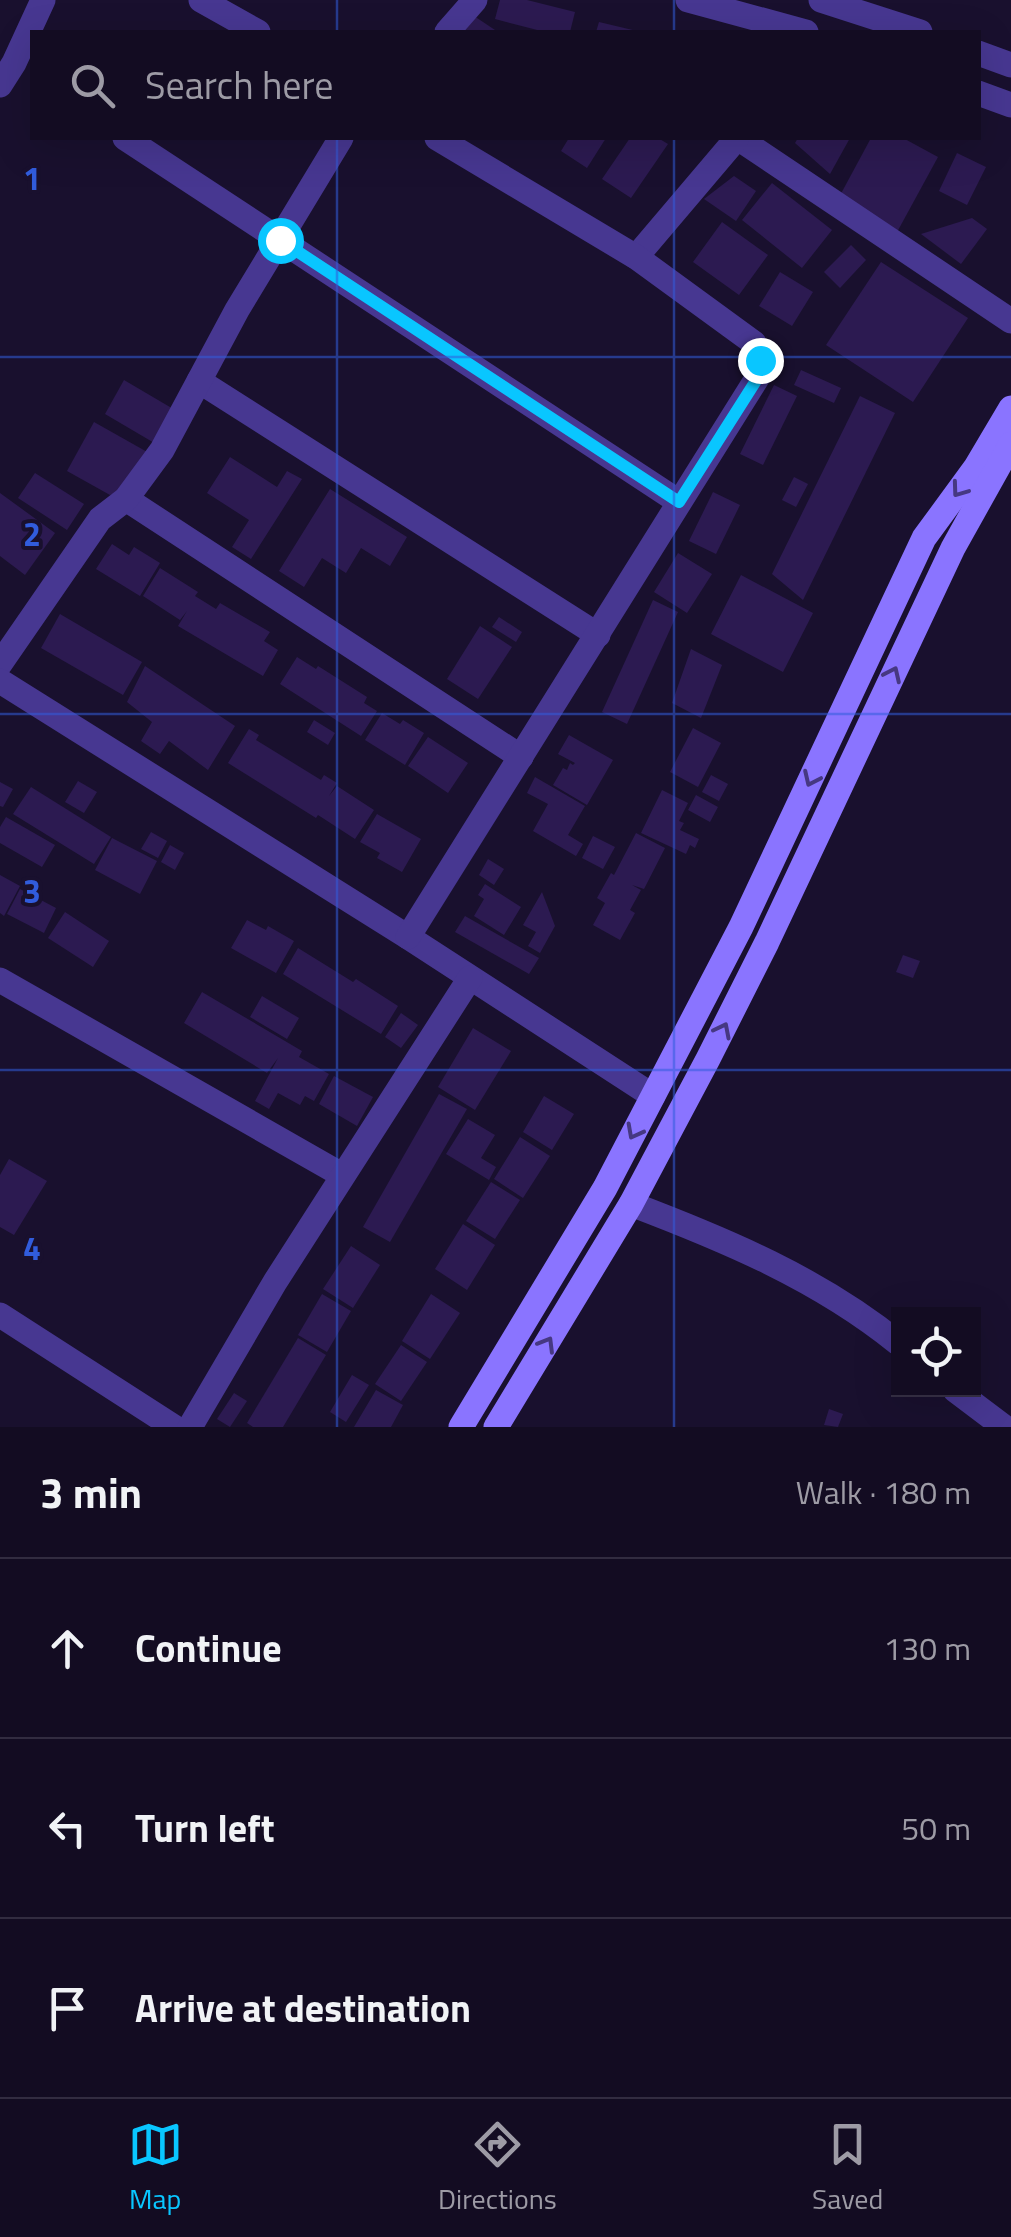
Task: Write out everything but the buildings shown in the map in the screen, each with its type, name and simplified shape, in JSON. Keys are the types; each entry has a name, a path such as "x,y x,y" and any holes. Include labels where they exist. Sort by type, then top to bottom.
{"main road":[{"path":"461,1427 605,1188 653,1096 740,928 924,538 976,467 1011,408"},
{"path":"496,1427 631,1204 767,942 953,548 1011,444"}],"street":[{"path":"32,30 43,0"},
{"path":"201,0 254,30"},
{"path":"449,30 475,0"},
{"path":"688,0 799,30"},
{"path":"821,0 878,8 916,30"},
{"path":"15,74 30,34"},
{"path":"981,54 1011,65"},
{"path":"981,94 1011,104"},
{"path":"129,140 679,502"},
{"path":"0,664 100,518 126,499 162,450 340,140"},
{"path":"408,937 759,376 760,360 754,344 636,257 440,140"},
{"path":"636,257 735,140"},
{"path":"740,140 1011,321"},
{"path":"199,381 598,635"},
{"path":"126,499 521,757"},
{"path":"0,681 653,1096"},
{"path":"190,1427 275,1282 470,978"},
{"path":"0,980 342,1175"},
{"path":"631,1204 729,1242 801,1277 891,1338"},
{"path":"0,1315 174,1427"},
{"path":"964,1397 1004,1427"}],"route":[{"path":"280,240 679,502 759,376 760,360"}]}
